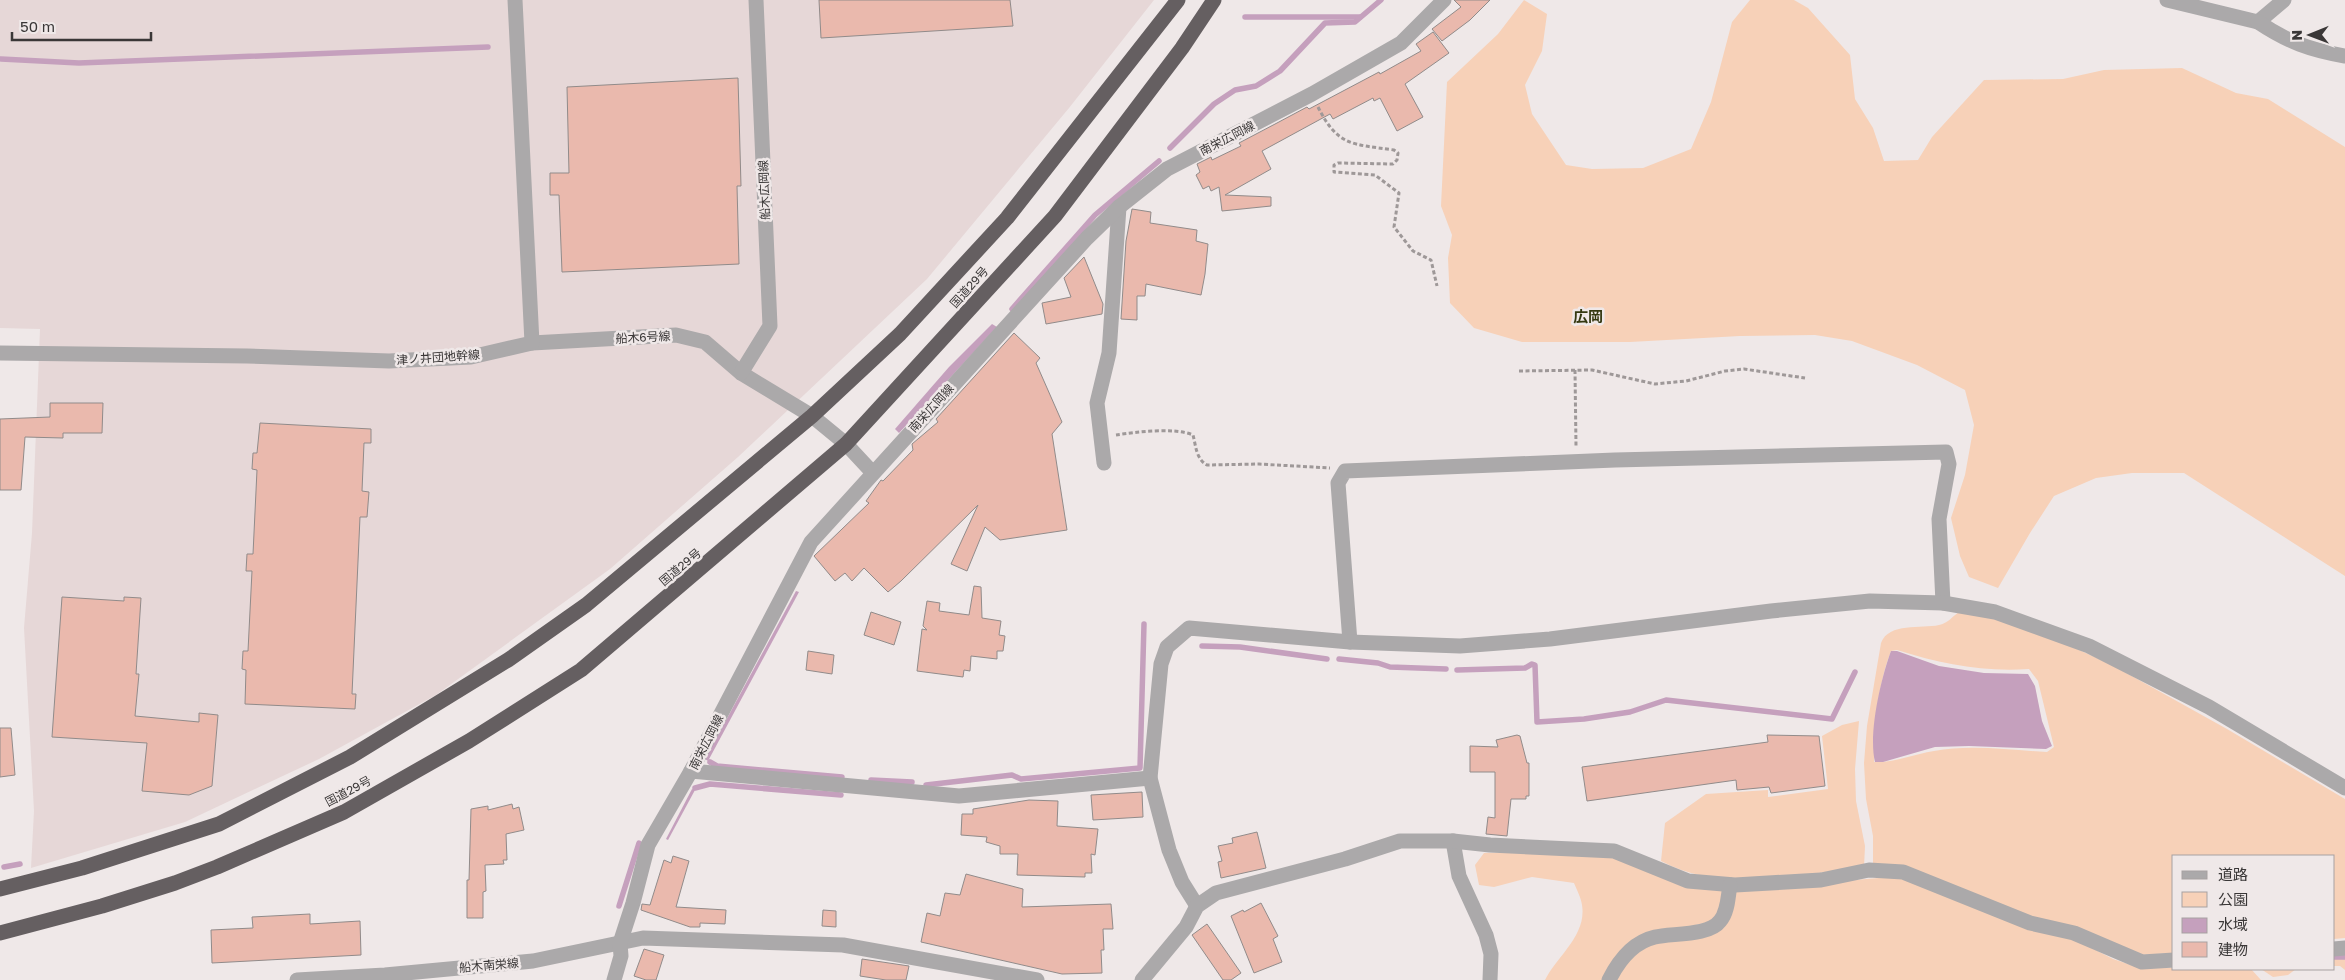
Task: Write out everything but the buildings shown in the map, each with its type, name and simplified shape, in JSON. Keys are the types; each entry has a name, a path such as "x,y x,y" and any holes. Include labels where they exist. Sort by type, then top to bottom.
{"highway":[{"name":"国道29号","path":"0,889 82,868 219,824 350,757 508,660 586,605 812,416 900,334 1007,218 1178,0"},
{"name":"国道29号","path":"0,933 102,906 217,867 344,812 469,741 581,670 846,444 1055,216 1182,48 1214,0"}],"street":[{"path":"515,0 532,343"},
{"name":"船木広岡線","path":"741,373 770,326 756,0"},
{"name":"南栄広岡線","path":"614,980 621,956 620,943 633,904 648,845 691,771 811,542 872,472 1087,238 1120,207 1167,168 1312,94 1401,42 1444,0"},
{"path":"2167,0 2258,22 2277,34 2312,50 2345,56"},
{"path":"2258,22 2284,0"},
{"path":"1104,463 1097,403 1109,353 1120,207"},
{"name":"船木6号線","path":"532,343 676,335 704,342 741,373 812,416 846,444 872,472"},
{"name":"津ノ井団地幹線","path":"0,353 247,356 389,361 471,357 532,343"},
{"path":"1350,642 1338,483 1345,471 1576,462 1946,452 1949,464 1940,519 1943,603"},
{"path":"1197,906 1182,882 1169,850 1150,778 1161,664 1167,647 1189,628 1350,642 1460,646 1550,638 1870,601 1943,603 1996,612 2089,646 2208,707 2345,788"},
{"path":"691,771 959,796 1150,778"},
{"path":"1142,980 1186,927 1197,906 1216,893 1345,859 1400,841 1453,841 1490,845 1614,851 1688,881 1730,884 1821,880 1869,870 1903,872 2030,923 2074,933 2142,962 2172,960"},
{"path":"1453,841 1459,876 1486,935 1491,954 1490,980"},
{"path":"1608,980 1627,954 1644,941 1653,937 1700,931 1714,927 1725,913 1730,884"},
{"name":"船木南栄線","path":"296,980 385,975 533,960 643,938 843,945 1037,980"}],"path":[{"path":"1312,94 1333,132 1351,144 1394,150 1398,154 1397,160 1393,164 1338,163 1334,165 1334,172 1376,176 1399,193 1394,227 1413,251 1431,260 1437,286"},
{"path":"1519,371 1592,370 1655,384 1686,381 1724,371 1744,369 1805,378"},
{"path":"1575,370 1576,462"},
{"path":"1101,438 1154,432 1187,432 1193,435 1201,462 1207,465 1319,466 1345,471"}],"shaded area":[{"path":"0,0 1154,0 1069,108 927,279 738,457 610,569 436,695 319,759 185,822 31,868 34,811 24,628 32,533 40,329 0,328"}],"green space":[{"path":"1524,0 1547,14 1542,51 1525,85 1532,114 1566,165 1592,169 1643,168 1691,149 1711,102 1732,22 1750,0 1794,0 1808,8 1850,55 1855,99 1873,128 1884,161 1918,160 1932,137 1984,80 2063,79 2104,70 2182,68 2236,93 2268,99 2345,147 2345,576 2184,473 2132,473 2096,478 2054,496 1998,588 1969,577 1960,556 1951,518 1965,475 1974,425 1965,390 1917,365 1852,341 1815,335 1740,336 1630,342 1522,342 1474,328 1450,303 1448,258 1452,235 1441,206 1447,82 1498,34"},
{"path":"1959,612 1993,618 2040,632 2112,665 2227,729 2345,799 2345,938 2335,939 2335,855 2172,855 2172,953 2140,955 1873,866 1873,836 1866,799 1864,763 1867,726 1881,643 1885,636 1898,629 1932,626 1947,622","holes":["1897,650 1946,663 1978,668 2029,669 2038,681 2054,747 2047,752 1990,748 1948,749 1889,761 1874,762 1874,736 1878,701 1891,651"]},
{"path":"1859,721 1855,769 1856,801 1865,846 1864,867 1787,877 1735,879 1709,877 1685,871 1661,861 1665,823 1706,794 1768,790 1768,797 1828,789 1822,736 1842,725"},
{"path":"1529,852 1615,857 1727,889 1718,920 1646,936 1605,980 1545,980 1576,936 1580,926 1582,905 1574,883 1532,877 1494,887 1479,885 1475,865 1484,853"},
{"path":"1891,877 1901,878 2080,942 2113,959 2137,967 2172,968 2172,970 2252,970 2261,980 1612,980 1639,947 1715,931 1732,890"},
{"path":"2335,954 2345,954 2345,970 2340,966 2335,966"},
{"path":"2262,970 2295,970 2288,975 2273,977"}],"water":[{"path":"992,324 997,327 899,433 895,429 949,367"},
{"path":"796,591 799,592 708,761 705,759"},
{"path":"1891,651 1897,651 1939,666 1984,673 2028,674 2035,686 2042,721 2052,746 2046,749 1969,746 1935,747 1883,762 1875,762 1873,750 1874,722 1883,676"},
{"path":"692,789 695,790 668,840 666,839"}],"waterway":[{"path":"1170,148 1214,104 1235,90 1256,86 1280,71 1325,23 1355,22 1381,0"},
{"path":"1245,17 1360,17"},
{"path":"1,59 79,63 488,47"},
{"path":"1012,309 1095,215 1159,161"},
{"path":"926,785 1012,775 1021,779 1140,768 1144,624"},
{"path":"1202,646 1240,647 1327,659"},
{"path":"1339,659 1378,663 1390,667 1446,669"},
{"path":"1457,670 1525,668 1532,664 1535,665 1537,722 1584,719 1630,712 1666,700 1832,719 1855,672"},
{"path":"710,762 717,766 842,777"},
{"path":"871,780 912,782"},
{"path":"695,788 710,784 841,795"},
{"path":"619,906 639,843"},
{"path":"4,867 20,864"},
{"path":"2335,957 2345,957"}],"district":[{"name":"広岡","path":"1588,316"}]}
